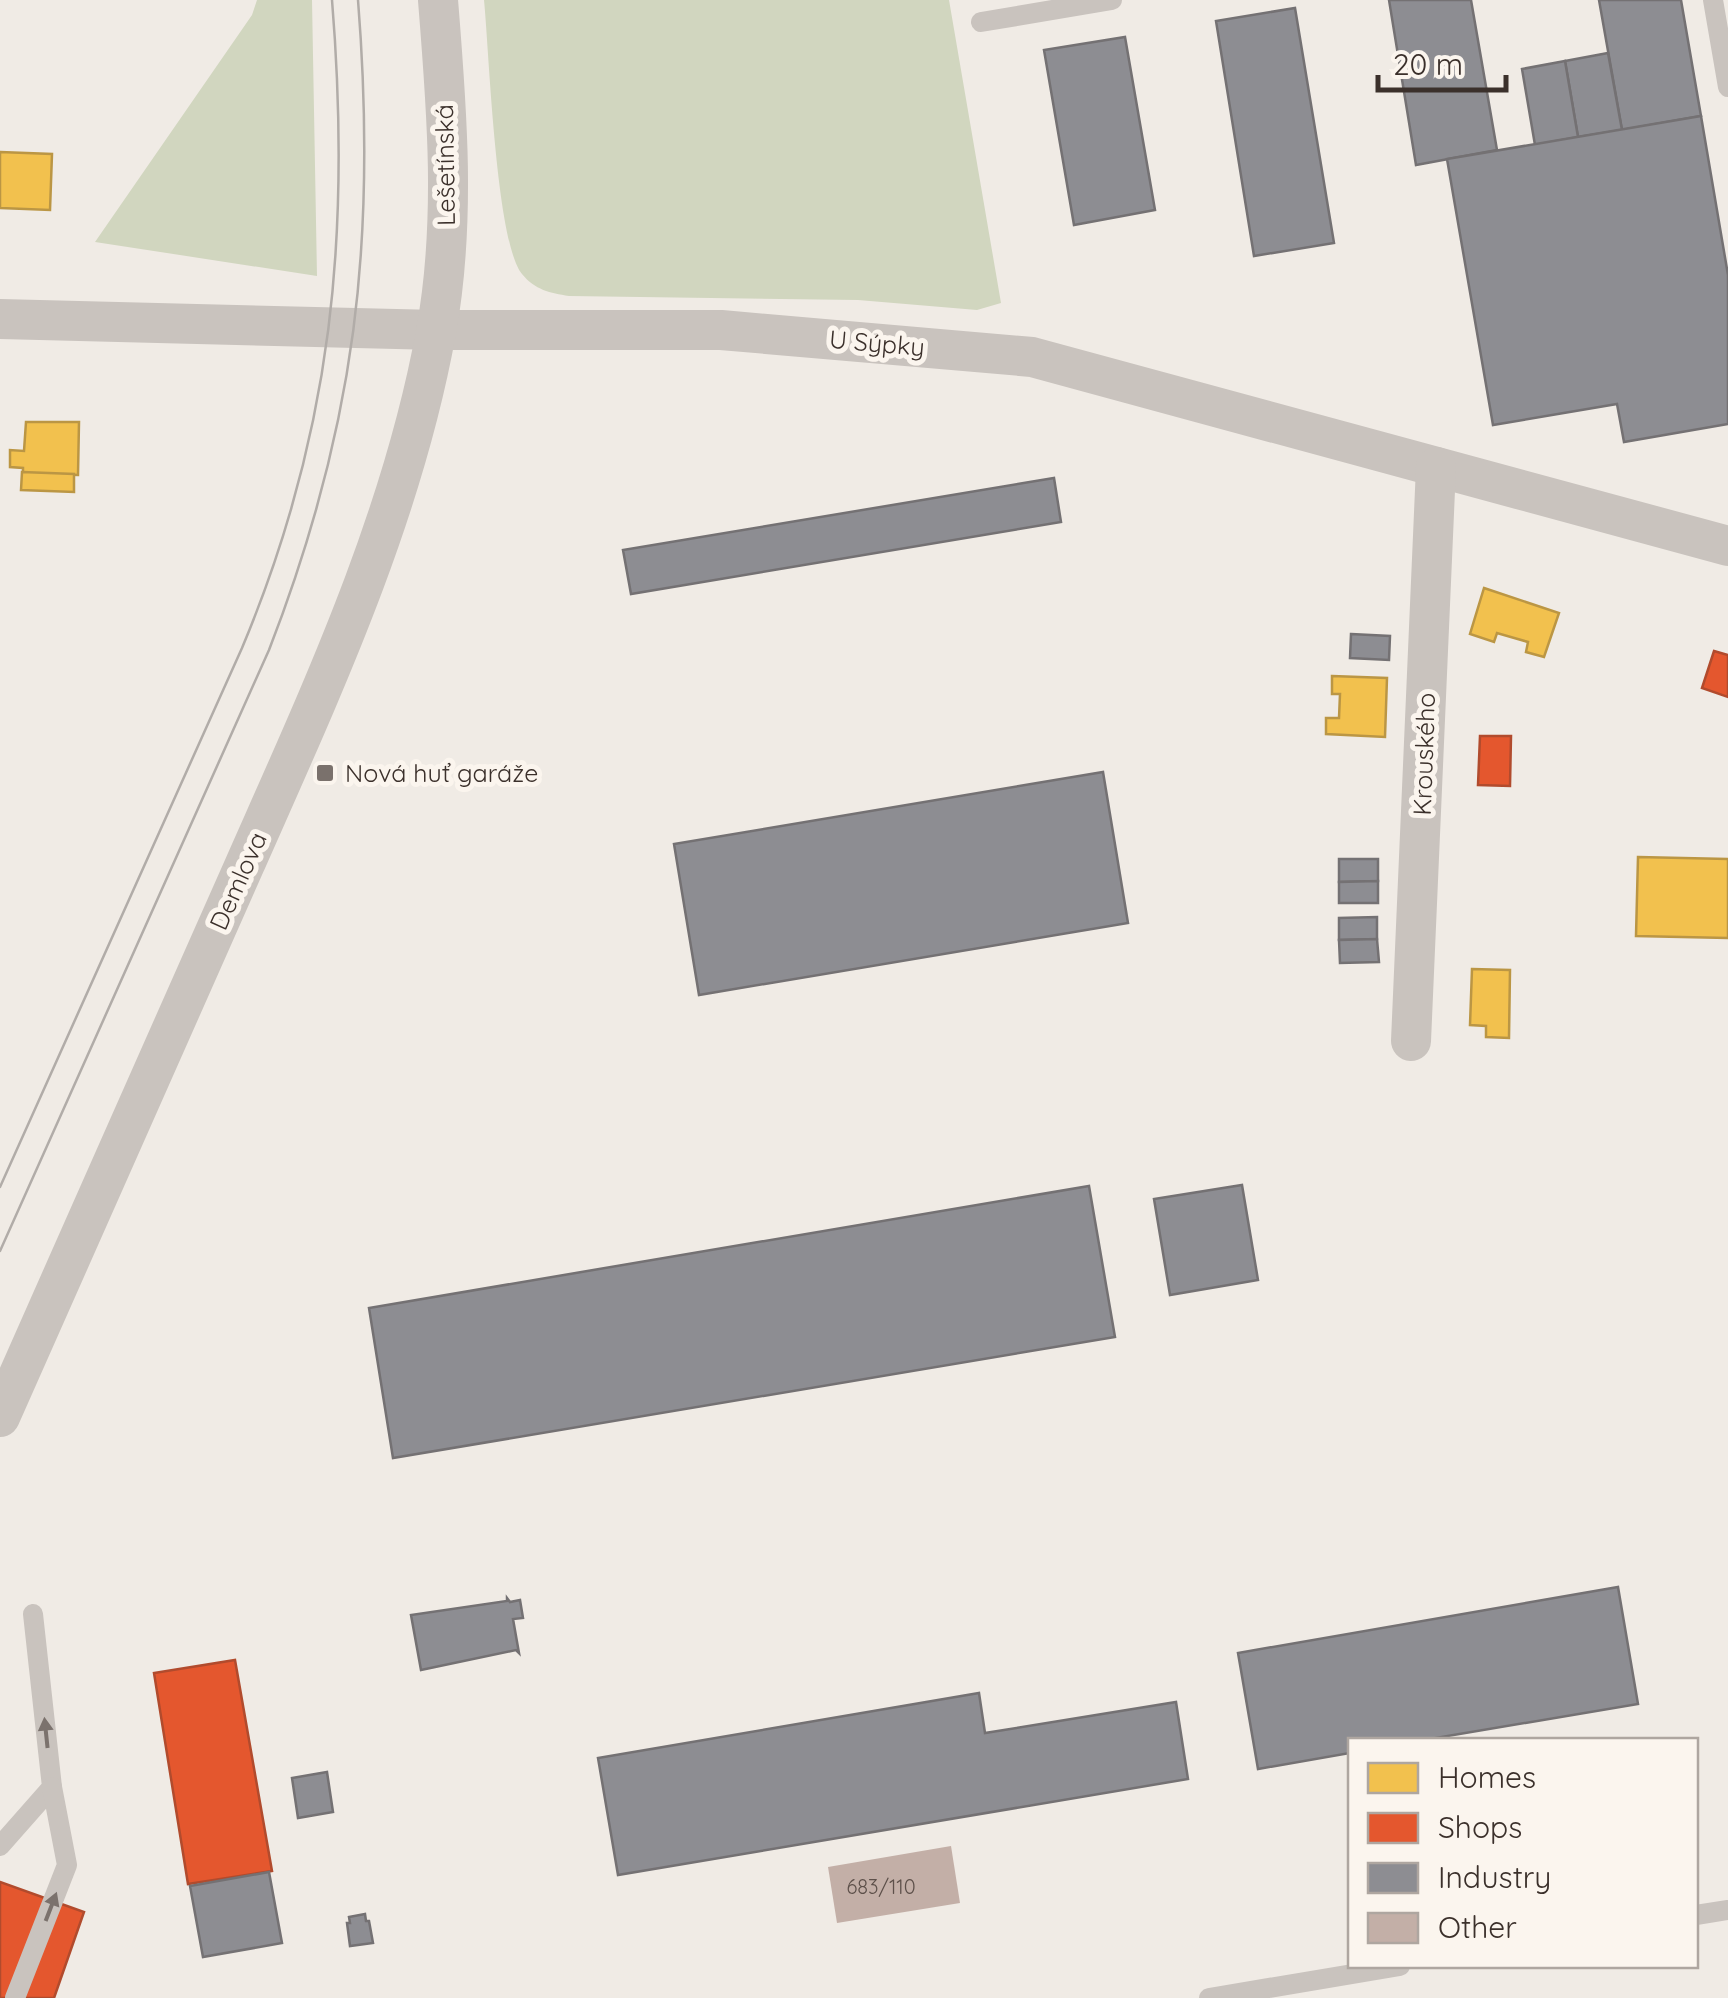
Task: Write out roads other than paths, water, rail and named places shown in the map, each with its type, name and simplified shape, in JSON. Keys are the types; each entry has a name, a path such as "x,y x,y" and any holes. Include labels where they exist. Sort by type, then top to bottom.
{"street":[{"name":"Lešetínská","path":"437,330 448,189 438,0"},
{"name":"U Sýpky","path":"0,320 437,330 721,330 1032,357 1728,546"},
{"name":"Demlova","path":"0,1418 305,730 356,606 388,520 437,330"},
{"name":"Krouského","path":"1411,1040 1436,466"}],"lane":[{"path":"981,22 1112,0"},
{"path":"1714,0 1728,88"},
{"path":"16,1998 67,1865 52,1787 34,1614"},
{"path":"0,1846 52,1787"},
{"path":"1698,1915 1728,1910"},
{"path":"1210,1998 1388,1968"}],"tram line":[{"path":"0,1187 242,648 297,488 328,330 336,250 339,169 332,0"},
{"path":"0,1251 269,650 299,568 322,488 353,331 361,252 364,171 358,0"}],"place":[{"name":"Nová huť garáže","path":"325,773"}]}
